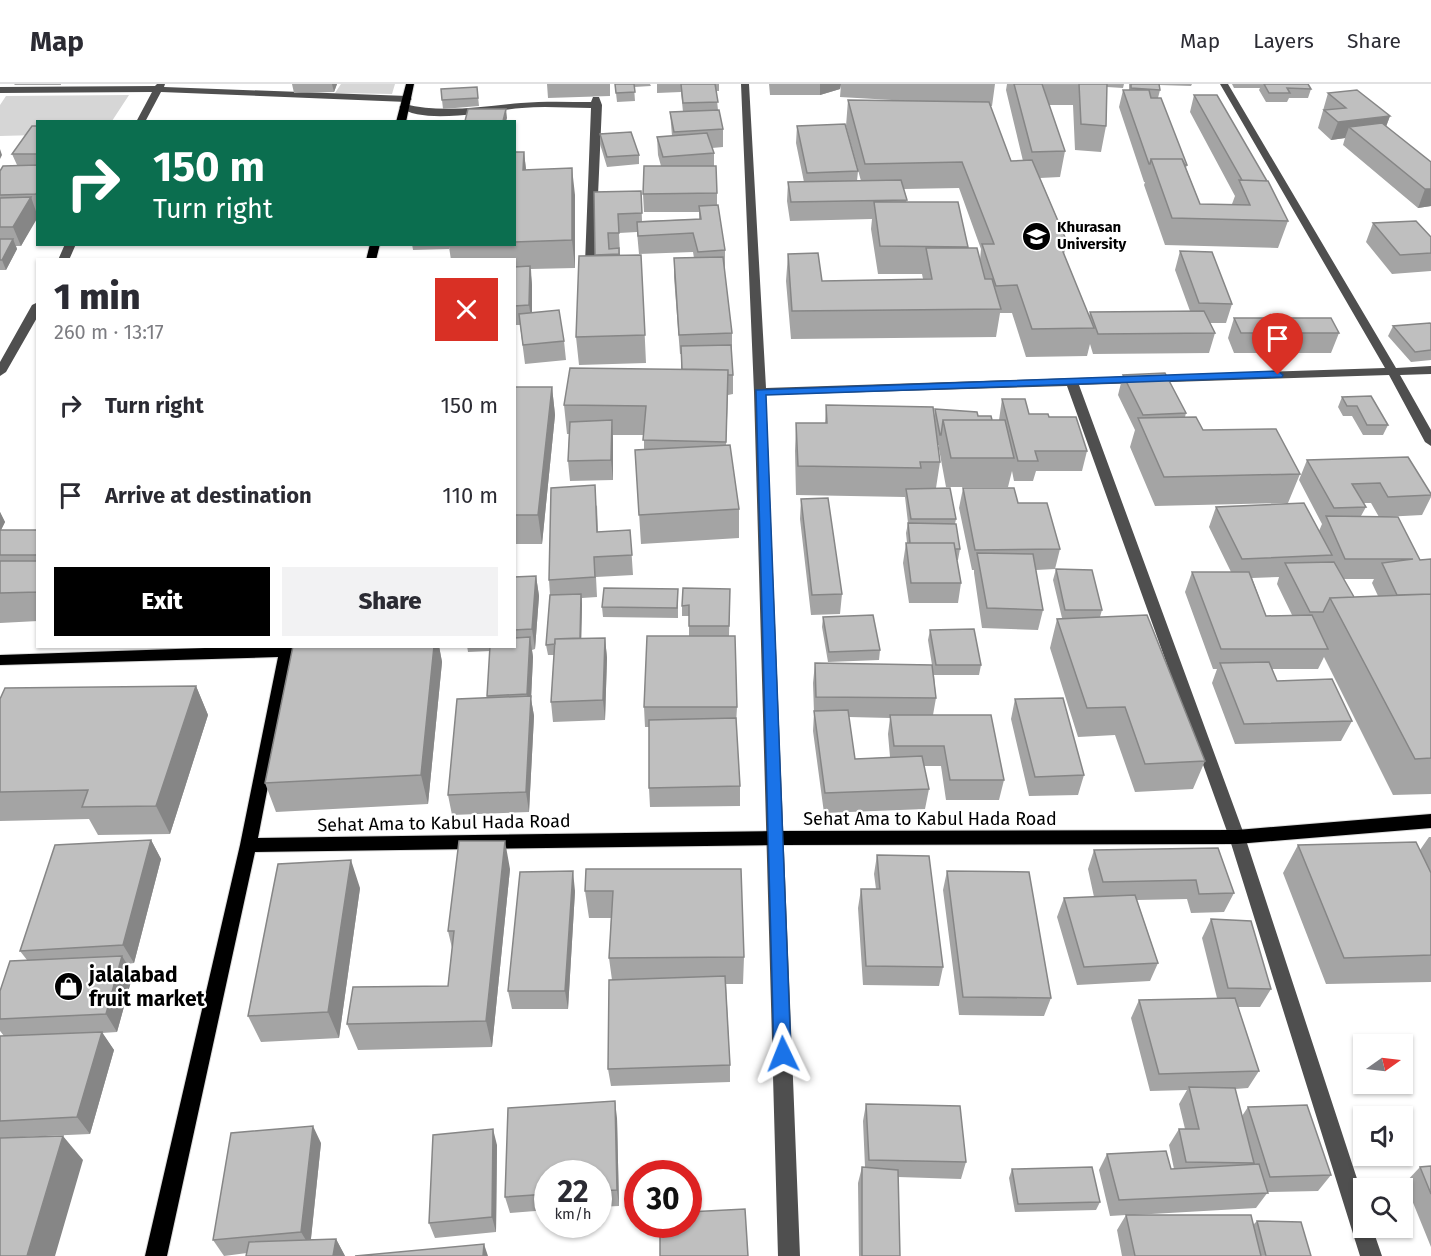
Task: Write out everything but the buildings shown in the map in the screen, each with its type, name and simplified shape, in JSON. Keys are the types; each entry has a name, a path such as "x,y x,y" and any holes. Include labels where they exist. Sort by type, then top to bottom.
{"main road":[{"path":"401,120 410,84"},
{"path":"0,660 287,649 248,845 156,1256"},
{"name":"Sehat Ama to Kabul Hada Road","path":"248,845 776,838 1237,837 1431,821"}],"street":[{"path":"745,84 760,392 789,1256"},
{"path":"1224,84 1392,370 1431,442"},
{"path":"141,120 160,86"},
{"path":"0,90 160,86 405,103 424,114 468,113 515,106 597,102 590,263"},
{"path":"0,372 36,309"},
{"path":"760,392 1431,370"},
{"path":"1072,383 1237,837 1371,1256"}],"shaded area":[{"path":"341,84 395,84 392,94 335,93"},
{"path":"129,95 113,120 36,120 36,135 0,136 0,105 6,96"}],"place":[{"name":"Khurasan University","path":"1036,236"},
{"name":"jalalabad fruit market","path":"68,987"}],"route":[{"path":"783,1054 760,392 1278,375"}]}
